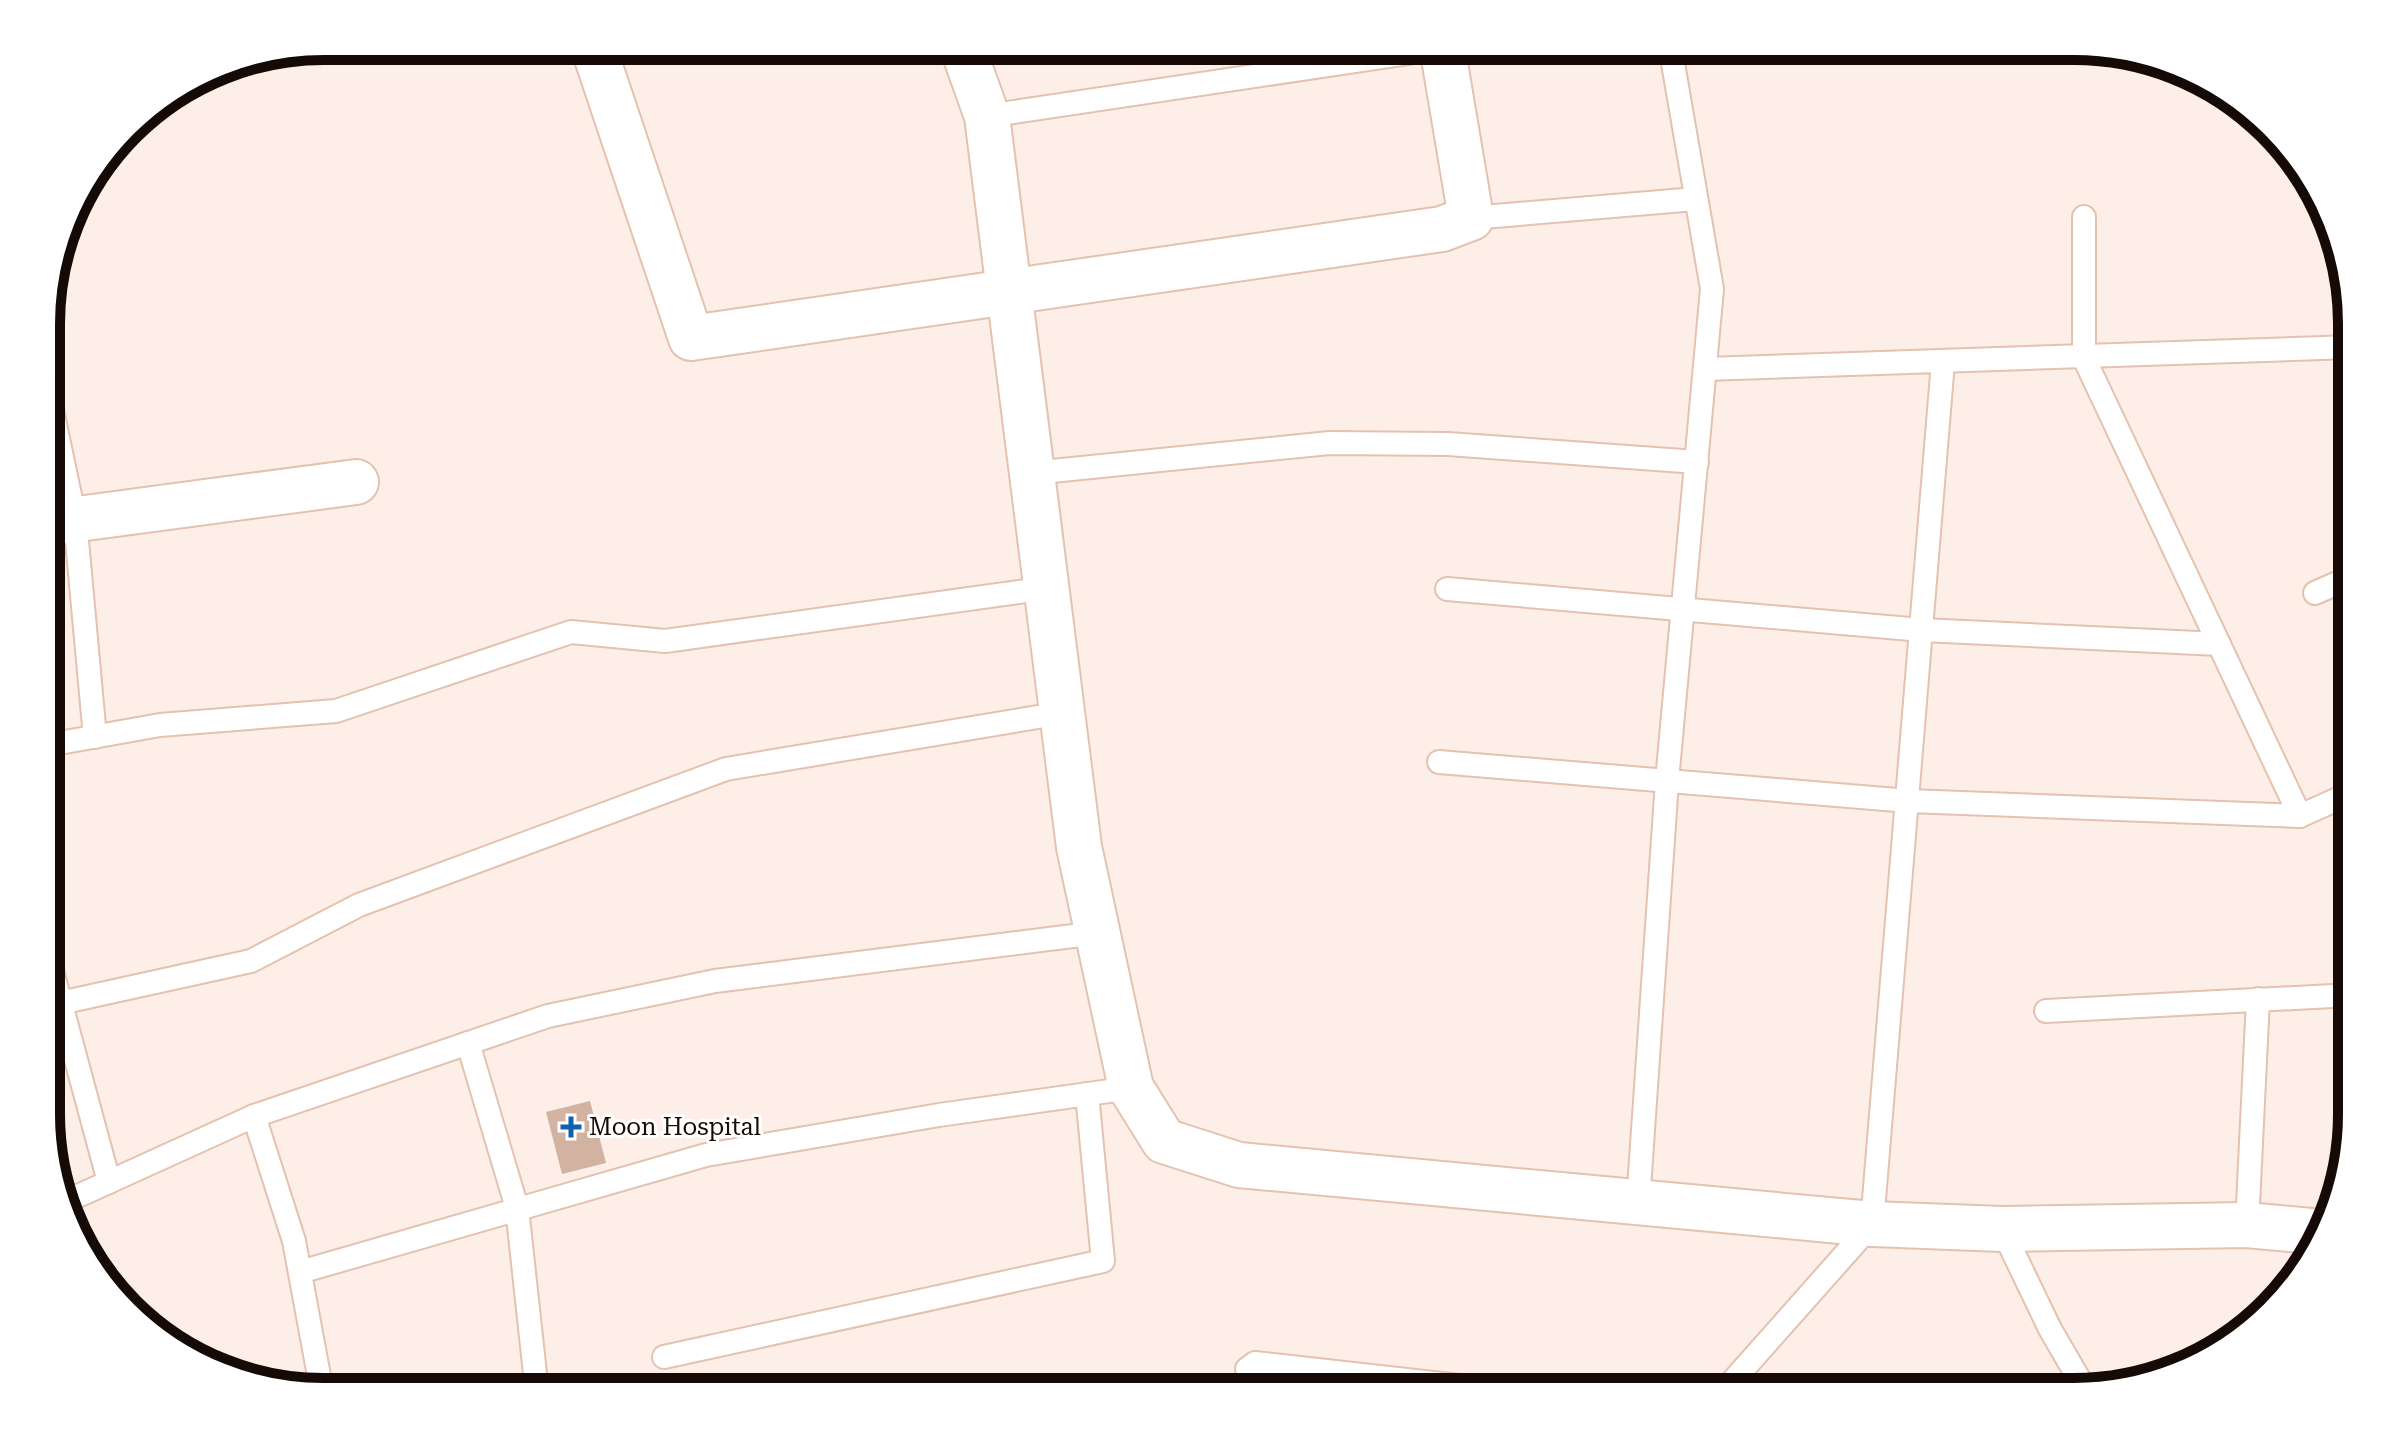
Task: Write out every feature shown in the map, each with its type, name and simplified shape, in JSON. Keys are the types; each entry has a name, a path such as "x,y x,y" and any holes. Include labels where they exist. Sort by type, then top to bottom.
{"street":[{"path":"598,61 691,338 1442,229 1471,218 1447,60"},
{"path":"967,61 987,116 1079,847 1131,1088 1164,1141 1239,1165 1872,1224 2002,1229 2247,1225 2310,1231"},
{"path":"62,521 356,482"}],"lane":[{"path":"987,116 1357,60"},
{"path":"1638,1203 1667,781 1712,289 1672,60"},
{"path":"1471,218 1696,199"},
{"path":"2084,217 2084,358 2300,816"},
{"path":"1705,369 2337,348"},
{"path":"1736,1377 1872,1224 1943,362"},
{"path":"1032,473 1329,443 1448,444 1697,462"},
{"path":"62,521 95,737"},
{"path":"2315,593 2337,583"},
{"path":"60,743 160,725 336,711 571,632 665,641 1047,588"},
{"path":"1447,589 1922,630 2219,644"},
{"path":"109,1182 60,1003 251,961 359,905 726,769 1062,713"},
{"path":"1439,762 1909,801 2300,816 2337,799"},
{"path":"74,1198 254,1116 548,1016 715,981 1097,933"},
{"path":"2046,1011 2337,996"},
{"path":"2247,1225 2258,999"},
{"path":"468,1043 517,1208 535,1378"},
{"path":"300,1272 706,1155 939,1115 1131,1088"},
{"path":"664,1357 1103,1261 1087,1094"},
{"path":"254,1116 294,1241 319,1378"},
{"path":"2002,1229 2050,1329 2078,1377"},
{"path":"1255,1377 1247,1369 1255,1363 1383,1377"}],"building":[{"path":"590,1101 606,1163 562,1174 546,1112"}],"place":[{"name":"Moon Hospital","path":"571,1127"}]}
